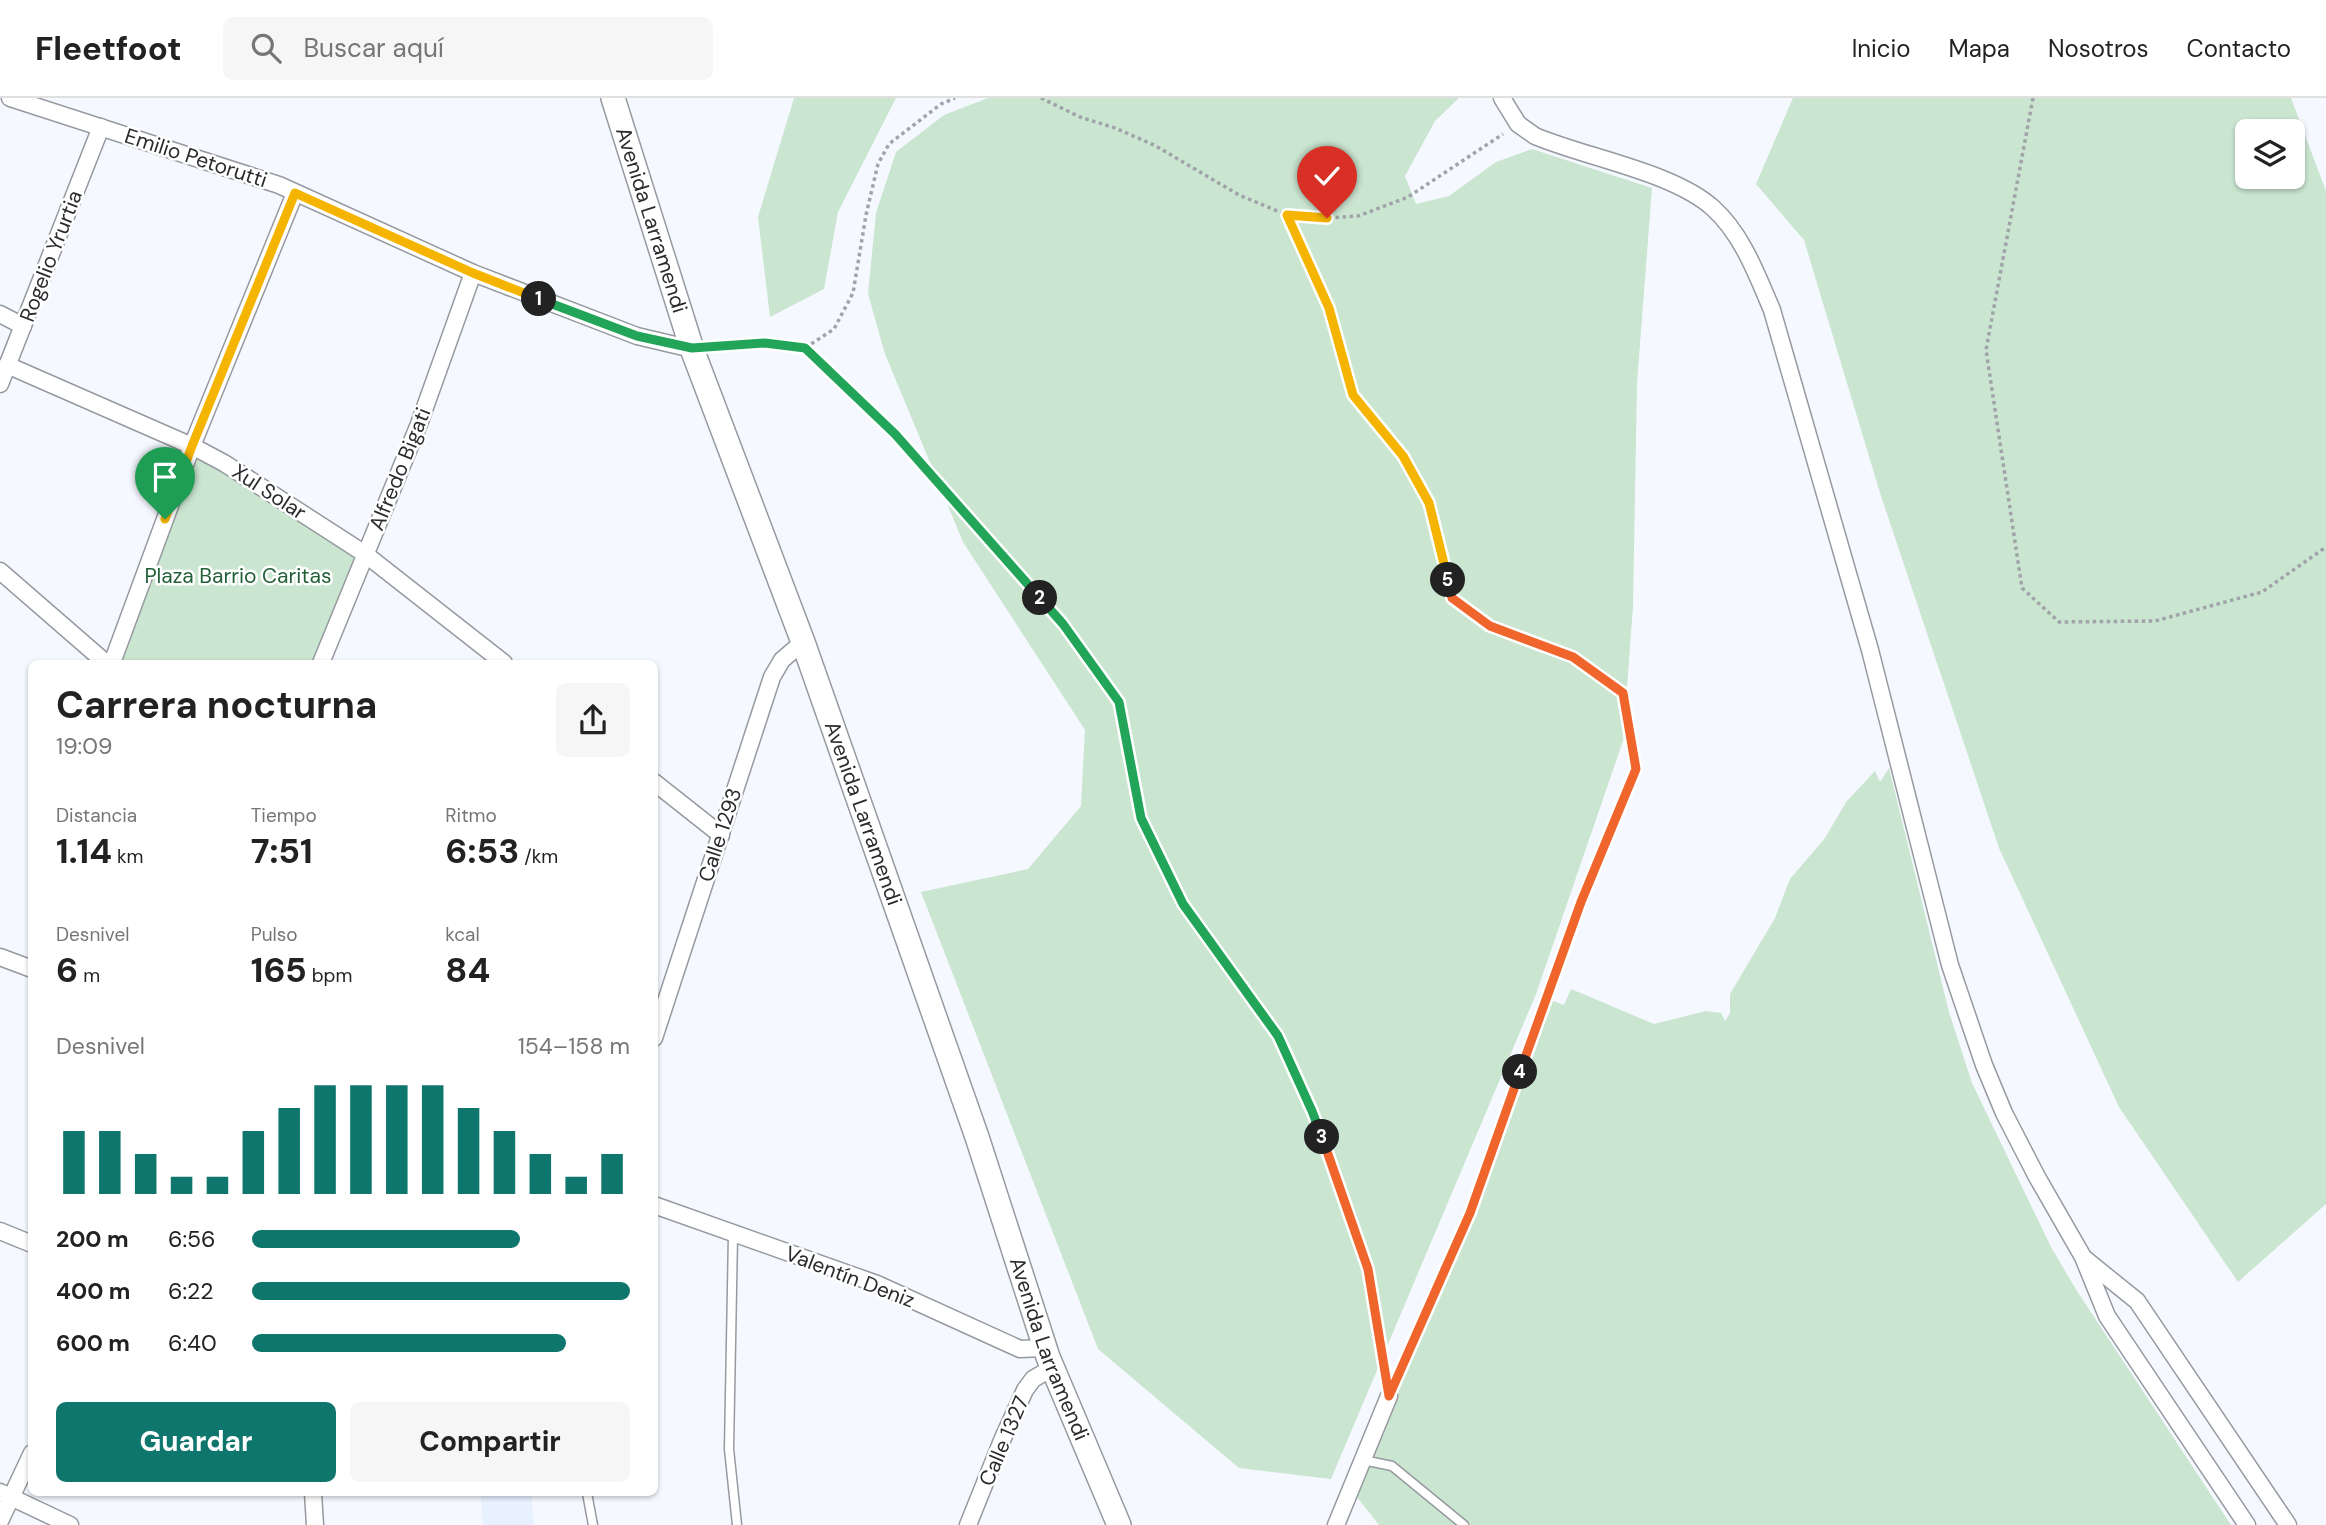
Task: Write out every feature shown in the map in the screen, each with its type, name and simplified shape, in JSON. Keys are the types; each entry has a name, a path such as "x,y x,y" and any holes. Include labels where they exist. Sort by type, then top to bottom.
{"main road":[{"name":"Avenida Larramendi","path":"613,98 692,348 803,642 977,1137 1049,1358 1119,1525"}],"street":[{"name":"Emilio Petorutti","path":"10,98 279,185 473,273 637,336 692,348"},
{"path":"1502,98 1518,124 1535,136 1675,184 1698,196 1714,208 1740,241 1772,310 1870,650 1965,1016 2004,1113 2083,1257 2107,1316 2247,1525"},
{"name":"Rogelio Yrurtia","path":"0,384 101,127"},
{"path":"113,660 192,446 295,193"},
{"name":"Alfredo Bigati","path":"322,660 419,424 473,273"},
{"path":"0,314 23,326"},
{"name":"Xul Solar","path":"7,365 192,446 224,463 365,554 500,660"},
{"path":"0,571 104,660"},
{"name":"Calle 1293","path":"658,1026 772,677 782,660 803,642"},
{"path":"658,785 720,835"},
{"path":"0,957 28,968"},
{"name":"Valentín Deniz","path":"658,1207 877,1284 1020,1349 1049,1358"},
{"path":"0,1231 28,1242"},
{"path":"2083,1257 2137,1301 2288,1525"},
{"name":"Calle 1327","path":"968,1525 1025,1390 1049,1358"},
{"path":"1336,1525 1389,1396"},
{"path":"0,1521 6,1495 28,1459"},
{"path":"6,1495 70,1525"},
{"path":"313,1496 315,1525"}],"lane":[{"path":"733,1235 729,1450 737,1525"},
{"path":"1363,1460 1392,1466 1464,1525"},
{"path":"588,1496 593,1525"}],"path":[{"path":"805,348 834,329 853,293 878,164 889,144 941,104 955,98"},
{"path":"1041,98 1080,117 1154,145 1239,195 1287,215 1327,218 1358,216 1408,197 1518,124"},
{"path":"2033,98 1986,350 2022,588 2059,622 2155,621 2262,592 2326,547"},
{"path":"1287,215 1329,308 1353,395 1403,456 1429,503 1452,598 1490,626 1573,657 1623,693 1636,769 1581,902 1470,1213 1389,1396"},
{"path":"692,348 765,343 805,348 895,434 1063,624 1119,702 1141,818 1183,904 1278,1036 1312,1111 1368,1269 1389,1396"}],"shaded area":[{"path":"480,1496 531,1496 534,1525 483,1525"}],"green space":[{"path":"794,98 896,98 838,212 824,289 770,317 758,217"},
{"path":"988,98 1459,98 1435,121 1405,176 1416,204 1449,196 1496,162 1532,149 1652,188 1637,383 1633,606 1623,741 1536,994 1331,1479 1239,1468 1098,1349 921,892 1028,869 1081,806 1085,730 963,542 885,354 868,294 876,213 896,152 944,115"},
{"path":"1793,98 2291,98 2299,119 2235,119 2235,189 2305,189 2305,135 2326,191 2326,1204 2238,1282 2119,1107 1999,848 1880,493 1804,240 1756,184"},
{"name":"Plaza Barrio Caritas","path":"192,446 365,554 322,660 113,660"},
{"path":"1889,768 1949,1012 1972,1083 2051,1247 2231,1525 1379,1525 1356,1496 1551,1000 1564,1005 1571,989 1654,1024 1706,1011 1721,1013 1725,1021 1730,1013 1730,994 1775,918 1790,879 1825,838 1846,802 1875,771 1880,782"}],"route":[{"path":"165,519 295,193 473,273 637,336 692,348 765,343 805,348 895,434 1063,624 1119,702 1141,818 1183,904 1278,1036 1312,1111 1368,1269 1389,1396 1470,1213 1581,902 1636,769 1623,693 1573,657 1490,626 1452,598 1429,503 1403,456 1353,395 1329,308 1287,215 1327,218"}]}
